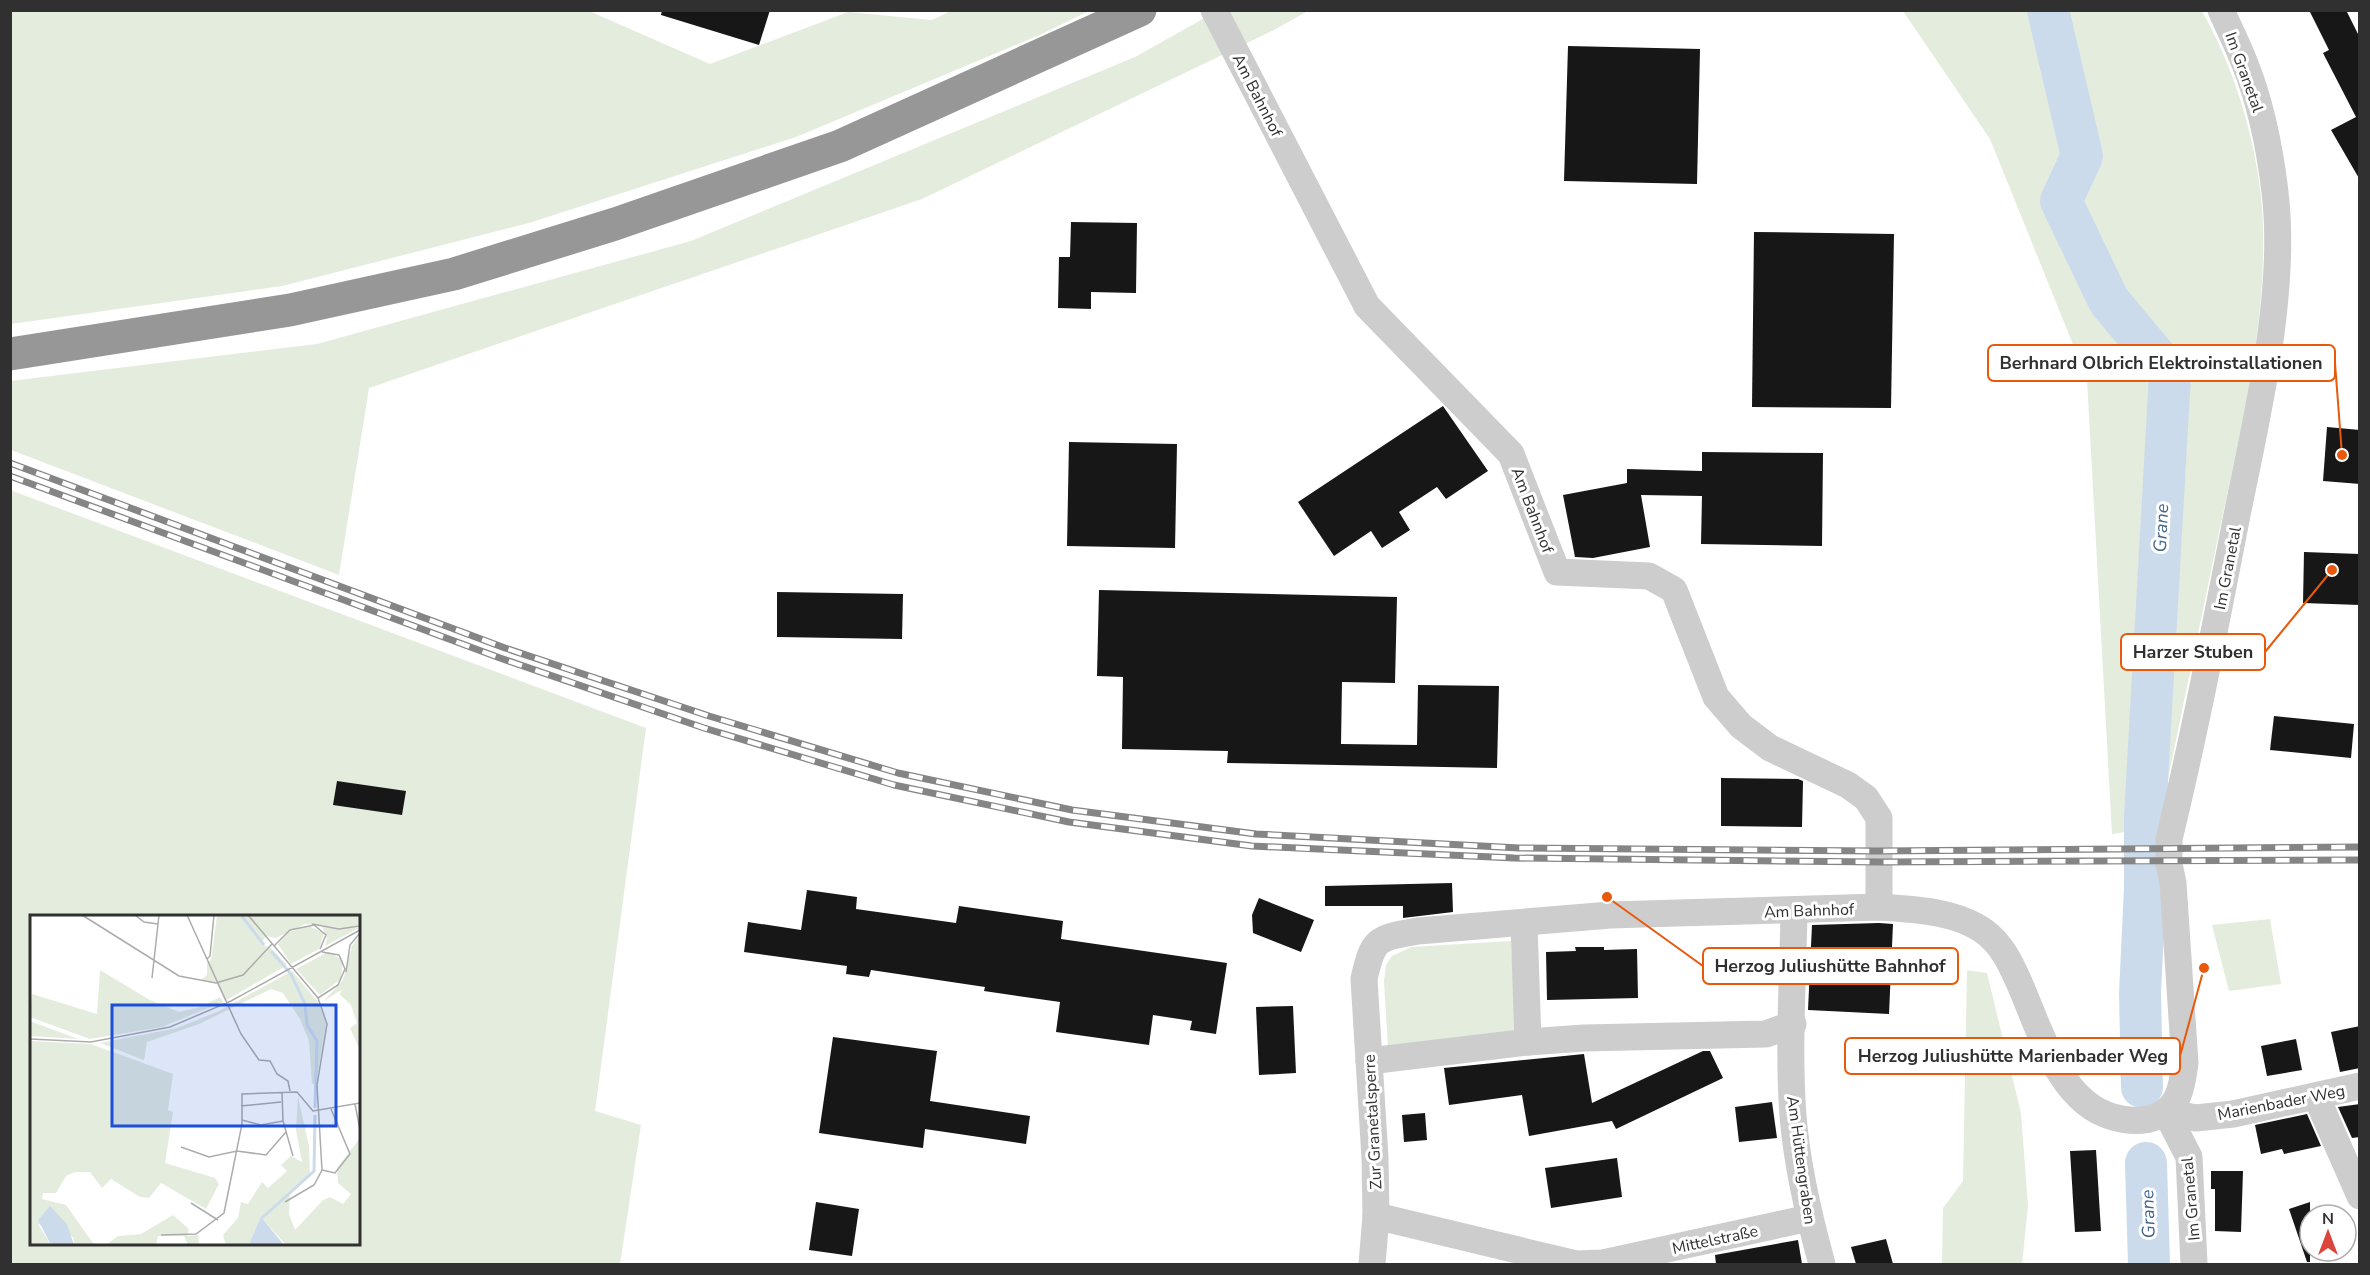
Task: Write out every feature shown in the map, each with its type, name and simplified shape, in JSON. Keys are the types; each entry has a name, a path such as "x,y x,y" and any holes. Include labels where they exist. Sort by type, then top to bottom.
{"highway":[{"path":"10,354 290,310 476,267 615,224 840,146 1140,10"}],"street":[{"name":"Am Bahnhof","path":"1214,10 1367,306 1511,454 1557,572 1649,576 1674,590 1716,697 1741,726 1770,748 1848,785 1866,798 1879,819 1880,907"},
{"name":"Im Granetal","path":"2194,1264 2189,1157 2166,1112 2179,1094 2185,1063 2169,839 2268,351 2277,234 2275,194 2268,146 2246,66 2222,10"},
{"name":"Am Bahnhof","path":"1364,979 1370,952 1380,940 1418,931 1610,915 1880,907 1908,909 1957,918 1985,932 2005,953 2059,1072 2088,1106 2127,1121 2153,1118 2166,1112"},
{"name":"Am Hüttengraben","path":"1794,910 1791,1077 1793,1120 1809,1218 1822,1264"},
{"path":"1524,923 1528,1042"},
{"name":"Zur Granetalsperre","path":"1364,979 1376,1216 1372,1264"},
{"path":"1369,1061 1528,1042 1584,1038 1766,1034 1792,1023"},
{"name":"Marienbader Weg","path":"2166,1112 2196,1118 2233,1114 2360,1086"},
{"path":"2316,1096 2360,1196"},
{"name":"Mittelstraße","path":"1376,1216 1576,1264 1603,1263 1809,1218"}],"shaded area":[{"path":"10,11 589,11 710,64 848,12 932,20 951,11 1089,11 1042,34 796,137 529,223 282,286 11,324"},
{"path":"1217,11 1308,11 1272,31 922,199 369,388 339,575 11,450 10,381 317,344 691,241 1135,57"},
{"path":"1903,11 2202,11 2223,54 2240,100 2253,148 2261,196 2262,281 2258,324 2245,411 2158,827 2112,834 2087,379 1990,139"},
{"path":"10,490 646,728 595,1111 641,1125 620,1264 11,1264"},
{"path":"2270,919 2281,984 2229,991 2212,925"},
{"path":"1511,941 1516,1033 1388,1048 1384,981 1386,965 1392,956 1411,947"},
{"path":"1967,970 1987,973 2021,1113 2028,1206 2022,1264 1942,1264 1943,1208 1963,1181"}],"building":[{"path":"662,10 770,10 759,45 661,15"},
{"path":"2309,10 2346,10 2360,38 2360,180 2331,130 2356,117 2323,53 2329,50"},
{"path":"1568,46 1700,49 1697,184 1564,181"},
{"path":"1071,222 1137,223 1136,293 1091,292 1091,309 1058,308 1059,257 1070,257"},
{"path":"1754,232 1894,234 1891,408 1752,407"},
{"path":"1443,406 1488,471 1446,499 1437,487 1399,512 1410,530 1382,548 1371,531 1334,556 1298,502"},
{"path":"2327,427 2360,430 2360,484 2323,481"},
{"path":"1069,442 1177,444 1175,548 1067,546"},
{"path":"1702,452 1823,453 1822,546 1701,544 1702,496 1641,495 1650,547 1593,558 1575,557 1563,495 1627,483 1627,469 1702,471"},
{"path":"2304,552 2360,554 2360,605 2303,603"},
{"path":"1099,590 1397,597 1395,683 1342,682 1341,744 1417,745 1418,685 1499,686 1497,768 1227,763 1228,751 1122,749 1123,677 1097,676"},
{"path":"777,592 903,594 902,639 777,637"},
{"path":"2274,716 2354,724 2351,758 2270,750"},
{"path":"1721,778 1798,779 1803,781 1802,827 1721,826"},
{"path":"337,781 406,791 402,815 333,805"},
{"path":"1452,883 1453,912 1403,918 1403,906 1325,906 1325,886"},
{"path":"807,890 857,897 856,909 956,923 959,906 1063,921 1061,939 1227,963 1216,1034 1190,1030 1192,1021 1153,1015 1149,1045 1056,1032 1060,1002 984,991 985,987 871,970 869,977 846,974 847,966 744,952 748,922 801,930"},
{"path":"1259,898 1314,920 1301,952 1253,933 1252,915"},
{"path":"1893,924 1889,1014 1808,1010 1812,925"},
{"path":"1575,947 1604,947 1604,950 1637,949 1638,998 1547,1000 1546,952 1576,951"},
{"path":"1293,1006 1296,1073 1259,1075 1256,1007"},
{"path":"2360,1026 2360,1068 2340,1072 2331,1032"},
{"path":"833,1037 937,1051 930,1101 1030,1116 1026,1144 925,1129 923,1148 819,1133"},
{"path":"2296,1039 2302,1070 2267,1076 2261,1046"},
{"path":"1703,1051 1710,1051 1723,1078 1616,1129 1612,1121 1529,1136 1522,1095 1449,1105 1444,1068 1584,1054 1592,1103"},
{"path":"1772,1102 1777,1138 1739,1142 1735,1107"},
{"path":"2360,1104 2360,1137 2352,1138 2338,1107"},
{"path":"1425,1113 1427,1140 1404,1142 1402,1115"},
{"path":"2307,1114 2321,1146 2284,1154 2282,1149 2261,1154 2255,1125"},
{"path":"2096,1150 2101,1231 2075,1232 2070,1151"},
{"path":"1617,1158 1622,1197 1551,1208 1545,1168"},
{"path":"2211,1171 2243,1171 2241,1232 2215,1231 2215,1189 2211,1189"},
{"path":"816,1202 859,1209 852,1256 809,1250"},
{"path":"2298,1206 2298,1236 2289,1209"},
{"path":"1886,1239 1893,1264 1856,1264 1851,1247"},
{"path":"1798,1240 1802,1264 1716,1264 1715,1255"}],"waterway":[{"name":"Grane","path":"2048,10 2082,156 2061,201 2109,301 2170,374 2145,817 2145,888 2140,993 2142,1087"},
{"name":"Grane","path":"2146,1163 2149,1264"}],"railway":[{"path":"10,463 505,648 709,716 898,773 1072,810 1256,834 1519,848 1879,851 2360,847"},
{"path":"10,476 500,658 704,728 894,785 1069,822 1252,846 1514,858 1879,862 2360,860"}],"place":[{"name":"Berhnard Olbrich Elektroinstallationen","path":"2342,455"},
{"name":"Harzer Stuben","path":"2332,570"},
{"name":"Herzog Juliushütte Bahnhof","path":"1607,897"},
{"name":"Herzog Juliushütte Marienbader Weg","path":"2204,968"}]}
